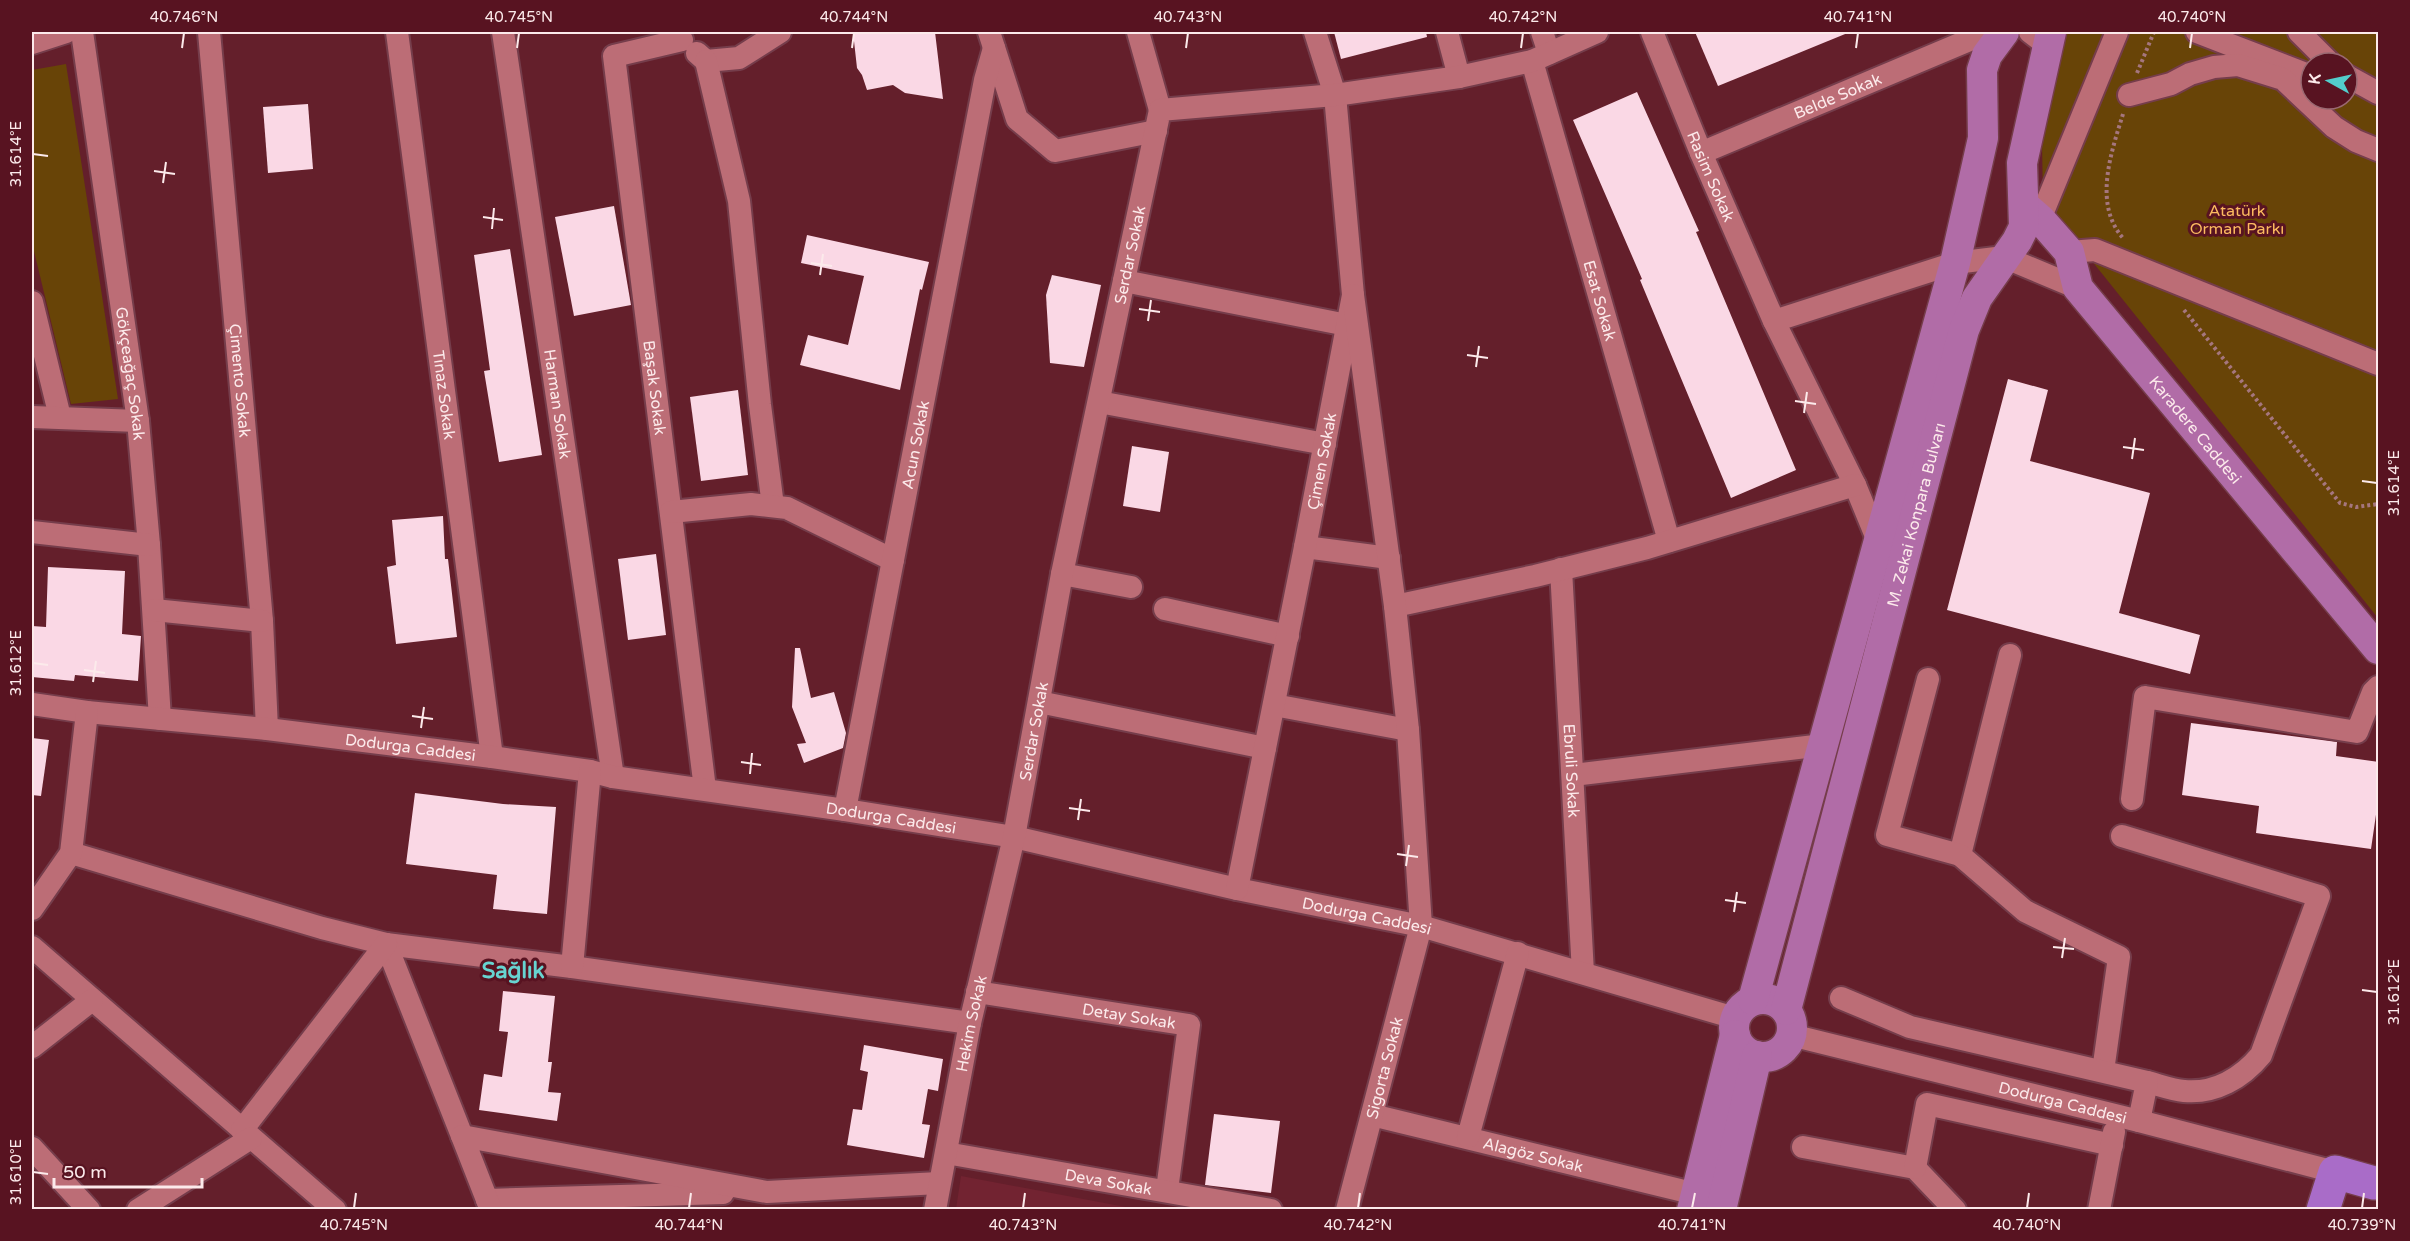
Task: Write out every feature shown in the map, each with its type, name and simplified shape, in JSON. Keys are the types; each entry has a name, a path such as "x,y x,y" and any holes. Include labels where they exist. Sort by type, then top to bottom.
{"highway":[{"path":"2323,1209 2335,1172 2373,1188"}],"main road":[{"name":"M. Zekai Konpara Bulvarı","path":"1788,1023 1965,330 1977,298 2017,241 2032,213 2022,163 2043,36"},
{"name":"M. Zekai Konpara Bulvarı","path":"1694,1202 1741,1018 1823,746 1955,263 1983,138 1984,39"},
{"name":"Karadere Caddesi","path":"2032,213 2069,252 2078,288 2379,649"},
{"path":"1764,998 1773,1000 1788,1023 1784,1048 1777,1054 1768,1057 1757,1056 1742,1049 1741,1018 1764,998"},
{"path":"1721,1209 1757,1056"}],"street":[{"path":"32,43 66,32"},
{"name":"Gökçeağaç Sokak","path":"82,32 138,421 154,610 160,719"},
{"name":"Çimento Sokak","path":"209,32 262,621 267,729"},
{"name":"Tınaz Sokak","path":"397,32 492,757"},
{"name":"Harman Sokak","path":"503,32 613,777"},
{"path":"706,62 739,58 780,32"},
{"path":"1138,32 1158,121"},
{"name":"Çimen Sokak","path":"1237,889 1353,295 1335,95 1315,32"},
{"path":"1447,32 1459,77"},
{"name":"Esat Sokak","path":"1542,32 1540,57 1669,541"},
{"path":"992,40 1017,118 1055,151 1158,121 1459,77 1540,57 1597,32"},
{"name":"Rasim Sokak","path":"1652,32 1701,153 1774,321 1855,485 1878,541"},
{"path":"2032,213 2117,32"},
{"path":"2197,32 2299,71"},
{"path":"2300,32 2318,51"},
{"path":"680,36 706,62 739,201 772,506"},
{"name":"Başak Sokak","path":"680,36 614,56 705,789"},
{"name":"Belde Sokak","path":"1701,153 1984,39"},
{"name":"Acun Sokak","path":"845,810 992,40"},
{"path":"2129,95 2171,84 2190,74 2214,67 2238,65 2283,79 2334,128 2356,141 2379,150"},
{"path":"2359,82 2379,93"},
{"path":"2359,94 2379,102"},
{"name":"Serdar Sokak","path":"1014,837 1062,574 1158,121"},
{"path":"2069,252 2095,250 2379,364"},
{"path":"1774,321 1955,263 2004,257 2078,288"},
{"path":"1124,281 1347,325"},
{"name":"Sigorta Sokak","path":"1347,1209 1420,926 1408,730 1395,606 1353,295"},
{"path":"32,302 60,417"},
{"path":"1099,402 1325,444"},
{"path":"32,417 138,421"},
{"path":"1395,606 1561,569 1669,541 1855,485"},
{"path":"670,513 751,504 787,507 893,561"},
{"path":"32,532 149,545"},
{"path":"1305,547 1389,558"},
{"name":"Ebruli Sokak","path":"1561,569 1583,973"},
{"path":"1062,574 1131,587"},
{"path":"1165,609 1288,636"},
{"path":"154,610 262,621"},
{"path":"1960,855 2010,656"},
{"path":"1928,679 1887,835 1960,855 2025,911 2119,957 2103,1071"},
{"path":"2132,799 2145,697 2357,732 2377,692"},
{"path":"1039,702 1265,748"},
{"name":"Dodurga Caddesi","path":"32,704 87,712 267,729 492,757 1014,837 1237,889 1420,926 1741,1018"},
{"path":"1274,705 1408,730"},
{"path":"32,909 71,853 87,712"},
{"path":"1573,774 1823,746"},
{"path":"572,967 590,771"},
{"path":"1841,998 1910,1027 2182,1091 2198,1091 2232,1081 2248,1070 2261,1055 2319,896 2122,836"},
{"name":"Hekim Sokak","path":"935,1209 970,1023 1014,837"},
{"path":"71,853 322,928 386,944 572,967 970,1023"},
{"path":"138,1209 247,1134 386,944"},
{"path":"386,944 489,1205 939,1183"},
{"path":"32,947 334,1209"},
{"path":"1468,1137 1518,953"},
{"name":"Detay Sokak","path":"977,992 1189,1025 1167,1190"},
{"path":"32,1047 92,1000"},
{"name":"Dodurga Caddesi","path":"1788,1023 2128,1118 2335,1172"},
{"path":"2098,1209 2112,1145 2147,1082"},
{"path":"1915,1168 1927,1104 2112,1145"},
{"name":"Alagöz Sokak","path":"1372,1115 1468,1137 1694,1202"},
{"path":"462,1136 767,1192"},
{"path":"1803,1147 1915,1168 1955,1209"},
{"path":"32,1148 89,1209"},
{"name":"Deva Sokak","path":"946,1153 1270,1209"}],"path":[{"path":"2340,503 2356,507 2379,504"}],"shaded area":[{"path":"961,1176 1136,1209 956,1209"}],"green space":[{"name":"Atatürk Orman Parkı","path":"2067,32 2378,32 2378,618 2043,200 2042,142"},
{"path":"66,64 118,399 71,404 32,243 32,70"}],"building":[{"path":"853,32 935,32 943,99 905,93 893,85 867,90 857,68"},
{"path":"1334,32 1426,32 1427,37 1341,59"},
{"path":"1695,32 1850,32 1718,86"},
{"path":"1637,92 1699,231 1696,232 1796,470 1731,498 1640,280 1642,279 1573,120"},
{"path":"308,104 313,169 268,173 263,107"},
{"path":"614,206 631,305 574,316 555,217"},
{"path":"807,235 929,262 922,290 920,289 900,390 800,365 808,335 848,345 864,276 801,263"},
{"path":"510,249 542,455 499,462 484,371 490,370 474,255"},
{"path":"1052,275 1101,285 1084,367 1050,363 1046,295"},
{"path":"2008,379 2048,390 2030,461 2150,493 2119,613 2200,635 2190,674 1947,610"},
{"path":"738,390 748,475 701,481 690,397"},
{"path":"1132,446 1169,452 1160,512 1123,506"},
{"path":"443,516 445,559 448,559 457,637 396,644 387,567 396,565 392,520"},
{"path":"656,554 666,635 628,640 618,559"},
{"path":"48,567 125,571 122,634 141,636 138,681 75,675 74,681 32,677 32,626 46,627"},
{"path":"795,648 800,648 811,698 834,692 846,733 843,748 804,763 797,744 806,743 792,707"},
{"path":"2191,723 2337,742 2336,756 2379,762 2379,794 2371,849 2256,833 2259,806 2182,795"},
{"path":"32,738 49,740 41,796 32,795"},
{"path":"415,793 503,804 556,807 547,914 493,909 497,875 406,864"},
{"path":"503,991 555,996 548,1062 552,1062 548,1092 561,1093 557,1121 479,1110 484,1074 502,1077 508,1032 499,1031"},
{"path":"864,1045 943,1059 938,1091 928,1089 922,1124 930,1125 924,1158 847,1145 853,1109 862,1110 868,1072 860,1070"},
{"path":"1214,1114 1280,1121 1271,1193 1205,1185"}],"district":[{"name":"Sağlık","path":"513,970"}]}
